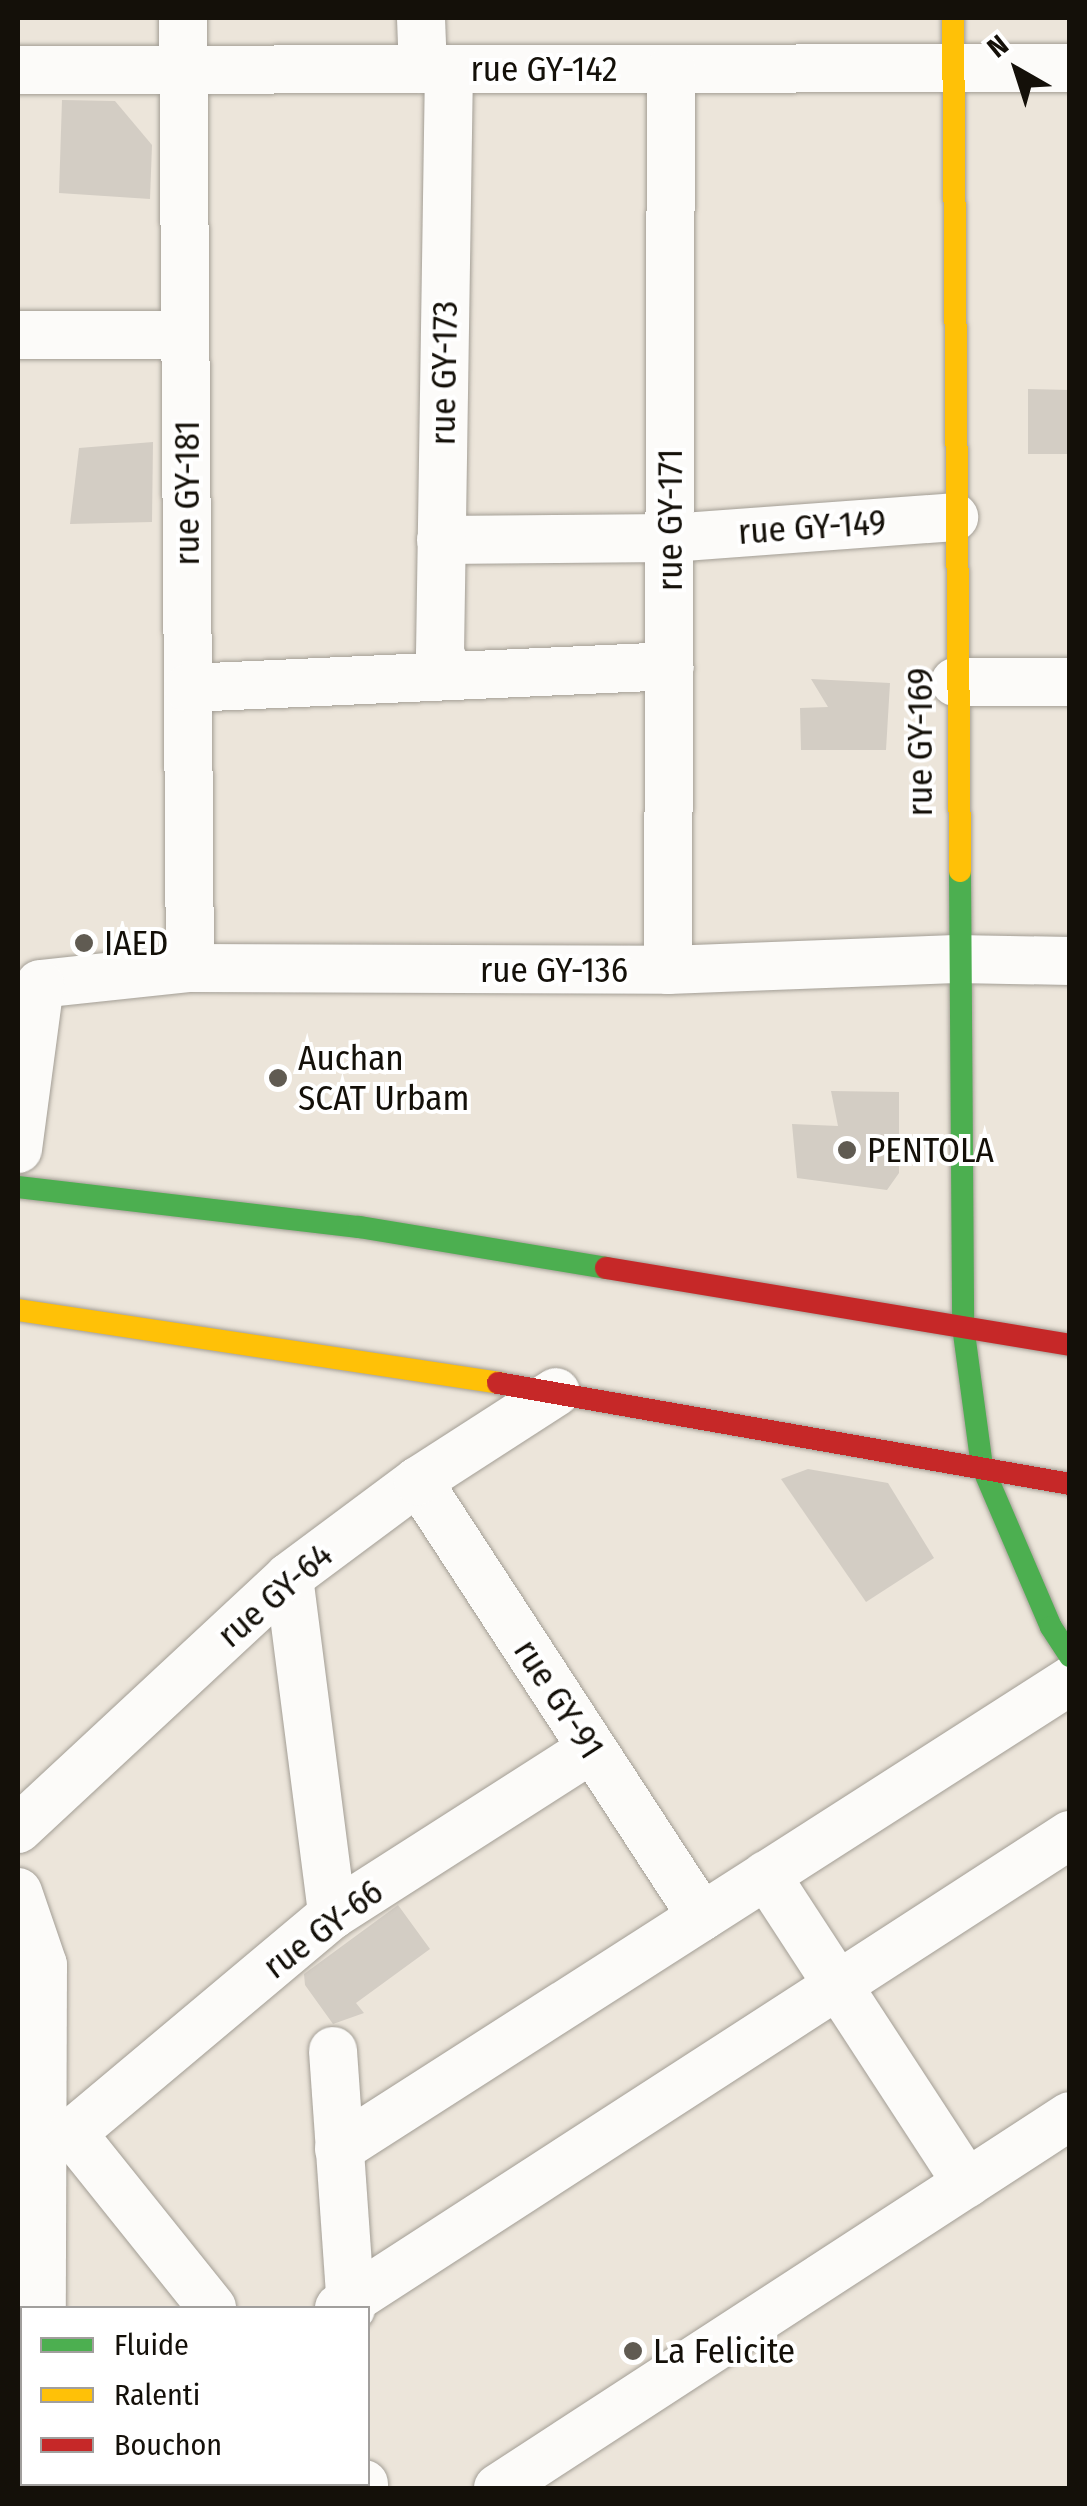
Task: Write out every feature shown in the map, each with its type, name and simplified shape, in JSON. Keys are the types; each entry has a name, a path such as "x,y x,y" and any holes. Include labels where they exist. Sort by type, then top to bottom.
{"main road":[{"name":"rue GY-169","path":"954,18 956,959 963,1326 982,1466 1051,1628 1070,1656"},
{"path":"18,1187 359,1228 1070,1345"},
{"path":"18,1310 556,1392 1070,1484"}],"street":[{"name":"rue GY-181","path":"183,18 190,968"},
{"name":"rue GY-173","path":"421,18 436,70 440,654 449,673"},
{"name":"rue GY-142","path":"18,70 1070,68"},
{"name":"rue GY-171","path":"668,970 671,69"},
{"path":"18,335 185,334"},
{"name":"rue GY-149","path":"442,540 670,538 954,517"},
{"path":"188,688 449,673 462,680 669,666"},
{"path":"955,682 1070,682"},
{"name":"rue GY-136","path":"29,976 190,968 668,970 956,959 1070,962"},
{"path":"18,1149 29,976"},
{"name":"rue GY-64","path":"18,1829 289,1577 418,1481 556,1392"},
{"name":"rue GY-91","path":"418,1481 702,1917"},
{"path":"289,1577 332,1915"},
{"path":"340,2150 1070,1682"},
{"name":"rue GY-66","path":"58,2134 332,1915 592,1750"},
{"path":"347,2306 1070,1835"},
{"path":"766,1875 967,2183"},
{"path":"18,1892 39,1938 58,2134 42,2306"},
{"path":"333,2051 347,2306"},
{"path":"498,2488 1070,2116"},
{"path":"58,2134 210,2306"}],"building":[{"path":"62,100 115,101 152,145 150,199 59,193"},
{"path":"1028,389 1070,390 1070,454 1028,454"},
{"path":"153,442 152,522 70,524 79,448"},
{"path":"811,679 890,683 886,750 801,750 800,708 828,707"},
{"name":"PENTOLA","path":"831,1091 899,1092 899,1173 887,1190 797,1178 792,1124 838,1126"},
{"path":"808,1469 888,1483 934,1558 866,1602 781,1479"},
{"path":"398,1905 430,1949 356,2003 364,2013 333,2024 305,1985 304,1974"}],"traffic: fast":[{"path":"960,871 963,1326 982,1466 1051,1627 1070,1656"},
{"path":"18,1187 359,1227 606,1268"}],"traffic: slow":[{"path":"953,18 960,871"},
{"path":"18,1310 498,1383"}],"traffic: jam":[{"path":"606,1268 1070,1345"},
{"path":"498,1383 1070,1484"}],"place":[{"name":"IAED","path":"84,943"},
{"name":"Auchan SCAT Urbam","path":"278,1078"},
{"name":"PENTOLA","path":"847,1150"},
{"name":"La Felicite","path":"633,2351"}]}
